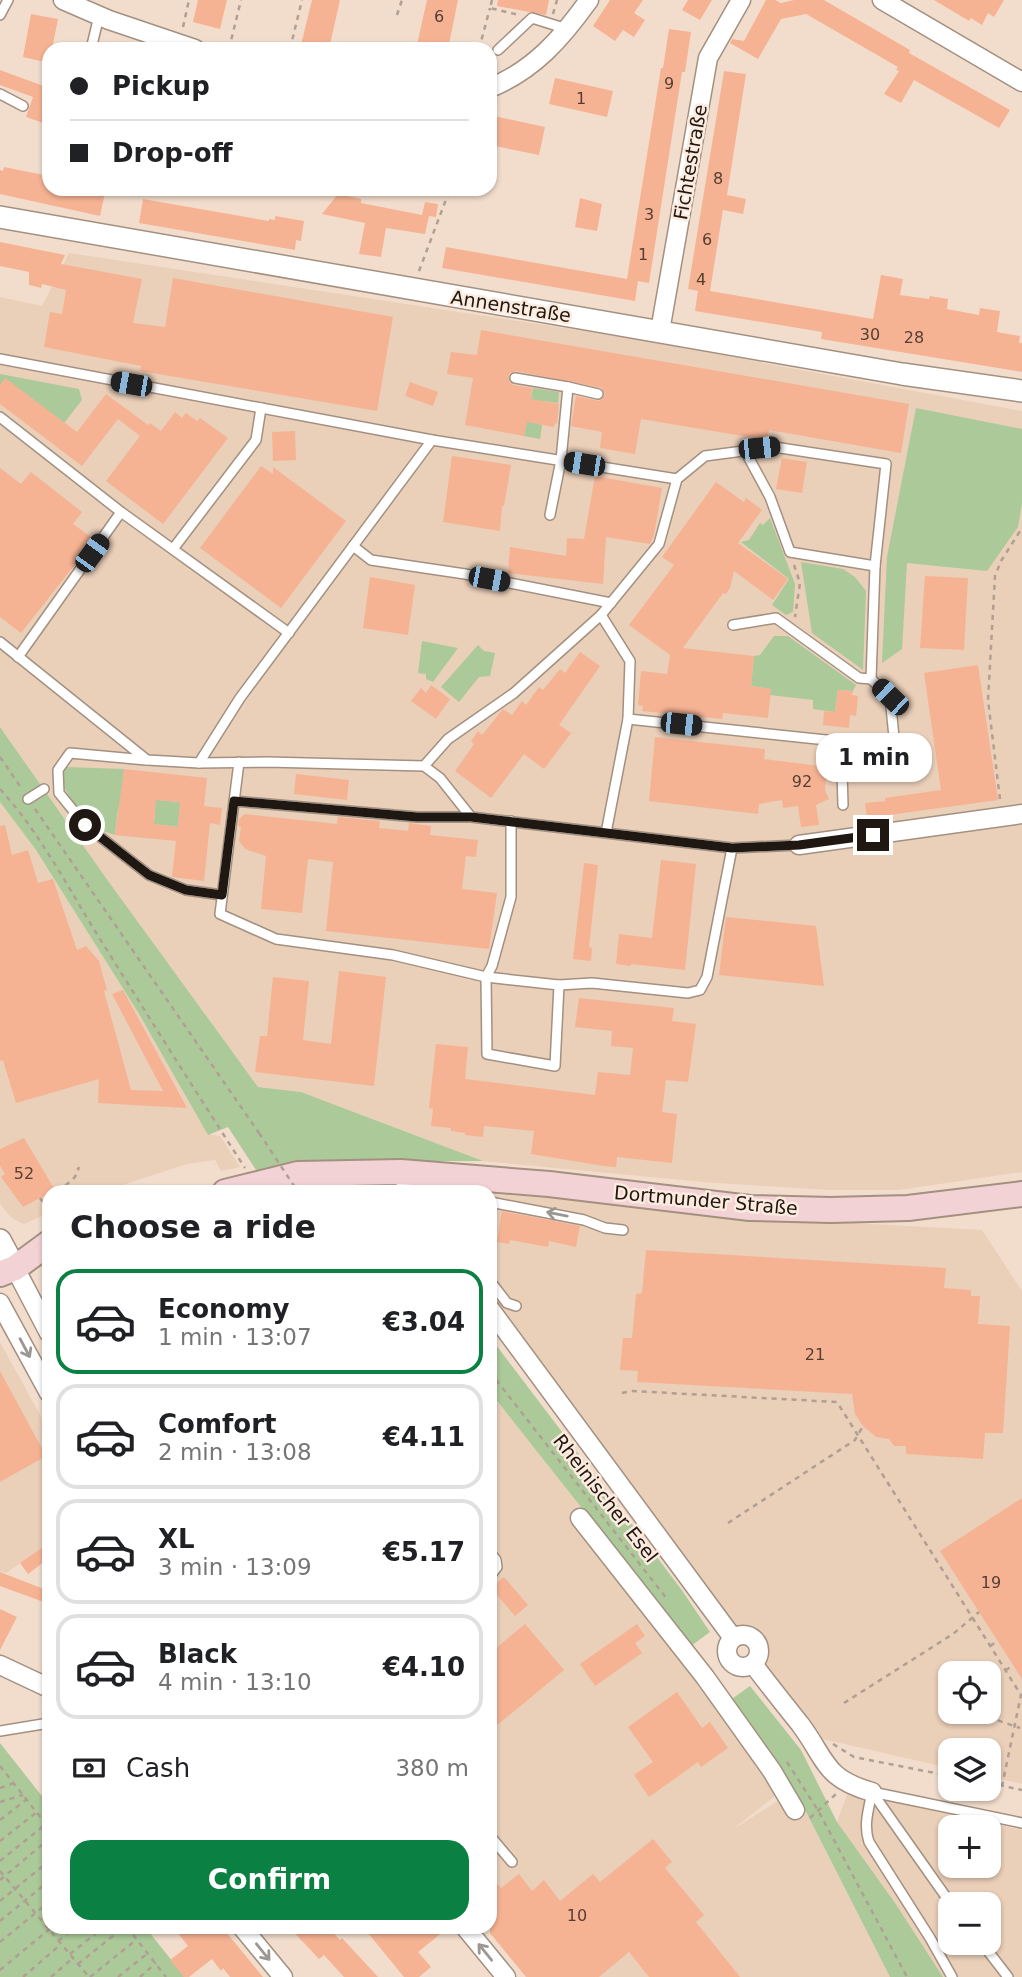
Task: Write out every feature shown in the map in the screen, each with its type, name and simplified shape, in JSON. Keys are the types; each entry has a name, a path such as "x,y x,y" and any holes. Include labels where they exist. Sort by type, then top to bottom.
{"main road":[{"name":"Dortmunder Straße","path":"252,1185 298,1174 405,1182 572,1187 750,1208 831,1210 908,1208 1022,1194"},
{"path":"7,1271 42,1248"},
{"path":"7,1271 42,1268"}],"street":[{"path":"64,0 169,42"},
{"path":"497,84 532,64 568,29 589,0"},
{"name":"Fichtestraße","path":"660,331 708,58 741,0"},
{"path":"882,0 1022,82"},
{"name":"Annenstraße","path":"0,217 902,374 1022,391"},
{"path":"799,845 1022,814"},
{"path":"0,1240 7,1271 42,1324"},
{"path":"0,1303 42,1380"},
{"path":"497,1318 733,1638"},
{"path":"580,1518 705,1678 772,1771 798,1817"},
{"path":"743,1634 757,1641 760,1651 752,1664 740,1667 729,1660 726,1650 733,1638 743,1634"},
{"path":"705,1678 729,1660"},
{"path":"752,1664 802,1727 828,1769 844,1782 872,1792"},
{"path":"0,1665 42,1685"},
{"path":"248,1934 283,1977"},
{"path":"471,1934 506,1977"}],"lane":[{"path":"0,15 8,0"},
{"path":"93,42 99,16"},
{"path":"498,50 532,18 568,29"},
{"path":"0,94 23,106"},
{"path":"0,359 432,440 677,479"},
{"path":"515,378 598,394"},
{"path":"550,515 561,460 568,387"},
{"path":"173,549 256,440 261,408"},
{"path":"0,417 121,512 289,633"},
{"path":"199,763 240,698 432,440"},
{"path":"424,766 449,739 514,693 601,615 659,544 677,479 705,456 774,446 886,464 875,566 871,679"},
{"path":"744,449 770,497 790,552 875,566"},
{"path":"18,657 121,512"},
{"path":"353,546 371,559 465,574 611,603"},
{"path":"601,615 630,662 628,719 606,833"},
{"path":"733,625 776,618 859,678 871,679 890,697 895,747"},
{"path":"0,642 147,760"},
{"path":"628,719 895,747"},
{"path":"843,805 842,771 895,747"},
{"path":"222,895 186,890 149,875 85,825 59,793 58,770 70,753 199,763 424,766 440,778 471,817"},
{"path":"239,762 220,914 276,939 393,955 486,977 559,985 592,983 688,993 701,990 707,977 732,848"},
{"path":"28,799 44,789"},
{"path":"234,801 417,817 471,817 732,848 799,845"},
{"path":"511,821 511,897 492,966 486,977 487,1054 555,1066 559,985"},
{"path":"497,1203 623,1230"},
{"path":"497,1290 507,1303 516,1306"},
{"path":"0,1731 42,1724"},
{"path":"872,1792 1022,1823"},
{"path":"872,1792 943,1892"},
{"path":"872,1792 866,1823 869,1842 952,1977"},
{"path":"497,1844 512,1862"},
{"path":"991,1955 1008,1977"}],"path":[{"path":"183,42 187,36 181,34 189,0"},
{"path":"231,42 241,0"},
{"path":"292,42 302,0"},
{"path":"397,15 402,0"},
{"path":"481,42 492,0"},
{"path":"489,8 532,18"},
{"path":"412,290 447,196"},
{"path":"1002,816 988,700 995,576 1001,561 1022,528"},
{"path":"790,552 800,583 794,631"},
{"path":"0,757 293,1185"},
{"path":"0,789 53,860 158,1032 256,1184"},
{"path":"66,1185 75,1177 79,1167"},
{"name":"Rheinischer Esel","path":"497,1381 674,1609"},
{"path":"622,1393 632,1391 837,1402 922,1533 1021,1695 1002,1786 1022,1790"},
{"path":"728,1522 855,1440 863,1426"},
{"path":"844,1703 953,1634 979,1612"},
{"path":"990,1646 998,1641"},
{"path":"1005,1670 1013,1665"},
{"path":"1001,1722 1020,1728"},
{"path":"802,1727 854,1757 938,1774"},
{"path":"787,1761 819,1812 907,1977"},
{"path":"0,1766 42,1819"},
{"path":"798,1817 819,1812 844,1782"},
{"path":"0,1787 14,1783"},
{"path":"0,1802 23,1795"},
{"path":"0,1820 27,1799"},
{"path":"0,1841 37,1812"},
{"path":"0,1861 42,1827"},
{"path":"0,1880 42,1845"},
{"path":"0,1901 42,1867"},
{"path":"0,1871 42,1920"},
{"path":"0,1921 42,1887"},
{"path":"0,1942 42,1908"},
{"path":"0,1970 43,1934"},
{"path":"54,1934 89,1977 137,1939"},
{"path":"23,1977 69,1934"},
{"path":"69,1954 95,1934"},
{"path":"78,1964 117,1934"},
{"path":"132,1934 166,1977"},
{"path":"118,1977 148,1953"},
{"path":"51,1977 73,1958"},
{"path":"140,1977 156,1964"}],"shaded area":[{"path":"69,253 624,337 1022,411 1022,1172 899,1190 828,1190 703,1182 483,1161 301,1092 258,1087 0,727 0,297 42,306"},
{"path":"0,802 36,850 139,1014 208,1134 220,1136 240,1167 221,1171 215,1160 187,1164 122,1185 42,1185 42,1216 24,1224 13,1219 0,1203"},
{"path":"497,1194 692,1207 779,1219 982,1230 1022,1291 1022,1784 1001,1779 1001,1738 938,1738 938,1765 822,1739 497,1311"},
{"path":"0,1342 42,1418 42,1548 6,1573 0,1571"},
{"path":"497,1401 657,1602 764,1773 775,1796 732,1830 795,1790 890,1977 528,1977 494,1934 497,1934"},
{"path":"848,1792 953,1815 938,1815 938,1878 1001,1878 1001,1825 1022,1830 1022,1977 942,1977 837,1822"}],"green space":[{"path":"0,374 79,389 82,400 64,423 5,379 0,385"},
{"path":"533,388 559,392 558,403 542,401 538,423 542,425 540,439 524,436"},
{"path":"916,408 1022,429 1022,503 1018,527 987,571 907,563 902,649 882,663 887,557"},
{"path":"770,518 795,584 793,612 786,615 772,605 789,579 741,542 749,540 760,523 763,525"},
{"path":"801,562 843,569 855,577 866,591 863,670 812,633"},
{"path":"774,636 788,636 856,685 853,691 838,690 835,712 813,709 813,700 770,695 770,689 751,686 754,656 760,655"},
{"path":"422,641 458,648 433,682 426,679 426,674 418,673"},
{"path":"478,645 484,651 495,653 490,676 479,677 459,702 441,687"},
{"path":"0,727 258,1087 301,1092 483,1161 304,1161 258,1173 228,1127 208,1135 139,1014 36,850 0,802"},
{"path":"66,767 124,769 122,796 187,803 179,815 178,827 154,824 155,812 118,809 115,835 100,830 73,804 61,781"},
{"path":"497,1346 681,1589 710,1632 691,1646 497,1401"},
{"path":"750,1686 801,1750 837,1822 895,1903 943,1977 890,1977 795,1790 729,1701"},
{"path":"0,1743 42,1796 42,1934 151,1934 185,1977 0,1977"}],"building":[{"path":"198,0 227,0 220,29 193,22"},
{"path":"312,0 340,0 331,42 302,42"},
{"path":"427,0 458,0 449,42 418,42"},
{"path":"498,0 549,0 546,15 497,6"},
{"path":"610,0 643,0 634,13 645,20 634,37 623,30 615,41 593,26"},
{"path":"688,0 712,0 700,20 682,10"},
{"path":"766,0 781,3 824,0 910,50 909,53 1010,110 999,128 914,80 901,103 884,94 899,71 896,70 898,67 806,14 781,19 758,59 730,43 732,39 744,41"},
{"path":"934,0 1004,0 994,17 988,13 982,25 971,18 969,21"},
{"path":"31,14 58,19 53,42 42,42 42,61 23,57"},
{"path":"669,29 691,32 685,72 682,72 649,283 638,281 635,301 442,268 446,247 627,279"},
{"path":"0,70 42,85 42,123 26,117 33,97 0,85"},
{"path":"724,71 746,74 727,195 746,199 743,214 723,210 710,291 873,319 881,275 903,279 900,295 948,299 947,309 979,315 980,308 1000,311 997,332 1020,336 1022,372 821,339 822,332 695,311 698,291 688,289"},
{"path":"555,78 613,91 607,117 549,104"},
{"path":"497,117 545,127 539,155 497,146"},
{"path":"4,167 42,175 42,196 104,196 100,216 0,194 0,170 3,171"},
{"path":"336,196 361,199 361,203 422,215 425,202 438,204 436,217 429,216 425,234 386,228 381,257 359,254 365,223 322,214"},
{"path":"580,198 602,204 597,231 575,227"},
{"path":"143,199 269,221 275,220 275,216 304,221 301,241 296,240 295,250 139,223"},
{"path":"0,242 65,255 61,264 142,279 133,323 165,327 173,278 393,317 377,411 140,371 141,366 44,347 50,312 62,314 66,290 42,284 41,288 29,285 29,272 0,266"},
{"path":"481,330 909,404 901,453 769,430 767,440 641,419 635,454 600,448 602,432 571,426 576,396 599,401 605,395 602,388 516,371 509,374 509,381 513,385 532,388 531,399 559,404 557,424 555,423 554,427 527,422 524,436 465,425 473,378 447,374 451,352 477,355"},
{"path":"5,378 77,432 106,394 148,425 150,423 161,431 175,412 182,418 186,413 197,421 200,418 228,438 163,524 106,481 140,436 118,419 82,466 0,404 0,385"},
{"path":"410,382 438,392 433,406 405,396"},
{"path":"295,431 296,460 273,461 272,432"},
{"path":"452,456 511,465 502,506 500,531 443,522"},
{"path":"782,458 807,462 802,493 776,489"},
{"path":"261,466 273,474 273,467 346,521 281,608 200,548"},
{"path":"0,468 21,484 31,472 82,512 73,524 91,537 78,554 81,556 77,562 21,633 0,617"},
{"path":"595,476 662,488 650,544 606,537 603,584 508,573 510,547 566,556 567,538 584,539"},
{"path":"716,482 744,502 746,498 762,510 738,543 788,579 773,600 734,571 730,588 726,594 723,593 683,648 754,656 751,686 771,689 768,718 723,713 722,719 642,711 643,706 638,705 641,671 667,674 670,655 629,625 674,565 662,557"},
{"path":"925,576 968,578 964,650 920,648"},
{"path":"370,577 415,585 408,635 363,628"},
{"path":"580,652 600,666 559,725 571,733 544,769 524,754 491,798 455,771 474,744 471,741 478,731 482,735 503,709 512,715 522,701 526,705 539,687 543,690 560,669 565,673"},
{"path":"978,665 998,800 867,818 865,803 941,790 924,673"},
{"path":"431,685 450,699 436,719 411,701 421,688 426,693"},
{"path":"838,690 853,691 852,695 858,696 856,716 850,715 849,728 823,725 824,711 835,712"},
{"path":"655,737 765,749 764,759 827,767 825,790 829,799 816,805 819,825 801,827 798,806 783,808 782,800 759,804 758,814 649,801"},
{"path":"124,769 207,778 204,806 222,808 220,825 210,823 204,881 172,877 176,841 115,835","holes":["156,800 180,802 178,827 154,824"]},
{"path":"296,774 349,780 347,800 294,794"},
{"path":"245,814 337,824 338,817 380,821 379,828 408,831 409,823 431,826 430,835 478,840 476,857 466,856 462,889 497,893 489,949 326,931 333,862 308,859 302,913 261,909 266,856 245,849 239,841 239,819"},
{"path":"5,825 12,855 28,850 38,883 53,879 77,950 86,946 99,961 107,990 104,991 131,1090 163,1091 112,994 123,990 187,1108 98,1103 99,1079 16,1103 3,1060 0,1061 0,826"},
{"path":"661,860 696,864 685,970 616,964 619,934 652,938"},
{"path":"584,863 598,865 589,947 592,948 591,961 573,959"},
{"path":"726,917 816,926 824,986 719,975"},
{"path":"339,971 386,977 374,1086 255,1072 260,1036 267,1036 273,977 309,981 303,1040 331,1044"},
{"path":"579,998 674,1008 672,1021 696,1024 688,1082 666,1080 662,1112 677,1114 672,1163 617,1157 616,1167 604,1166 531,1154 534,1131 484,1126 483,1137 465,1135 451,1131 451,1128 431,1126 433,1109 429,1108 436,1044 468,1047 465,1079 595,1095 598,1072 630,1075 633,1048 611,1046 612,1031 575,1027"},
{"path":"24,1138 52,1185 42,1185 42,1197 23,1207 1,1177 5,1174 0,1166 0,1149"},
{"path":"502,1211 580,1226 576,1247 549,1241 548,1247 510,1240 509,1244 497,1242"},
{"path":"646,1250 946,1268 944,1288 971,1290 971,1296 980,1296 978,1324 1010,1326 1003,1433 985,1433 983,1459 906,1454 906,1446 894,1446 889,1439 876,1437 863,1426 855,1414 852,1394 637,1382 638,1371 620,1370 623,1338 632,1338 636,1294 642,1293"},
{"path":"0,1371 42,1449 42,1458 0,1482"},
{"path":"1022,1498 1022,1679 940,1551"},
{"path":"42,1548 42,1563 28,1574 20,1563"},
{"path":"0,1572 42,1588 42,1601 0,1586"},
{"path":"504,1577 528,1605 515,1616 497,1595 497,1583"},
{"path":"0,1609 17,1617 0,1650"},
{"path":"525,1624 564,1670 497,1725 497,1647"},
{"path":"637,1624 645,1636 635,1643 642,1653 595,1686 580,1664"},
{"path":"677,1692 702,1728 710,1722 728,1748 701,1767 698,1762 649,1797 634,1775 653,1762 628,1727"},
{"path":"653,1839 672,1862 665,1868 704,1915 696,1922 740,1977 649,1977 629,1952 599,1977 526,1977 491,1934 497,1934 497,1883 501,1888 519,1874 532,1891 544,1880 560,1901 593,1874 600,1882"},
{"path":"179,1934 228,1934 263,1977 230,1977 223,1968 221,1971 212,1959 189,1977 184,1977 170,1960 188,1946"},
{"path":"296,1934 334,1934 340,1940 342,1938 378,1977 344,1977 324,1955 319,1959"},
{"path":"369,1934 440,1934 418,1952 431,1967 419,1977 404,1977"}],"route":[{"path":"85,825 149,875 186,890 222,895 234,801 417,817 471,817 732,848 799,845 873,835"}]}
